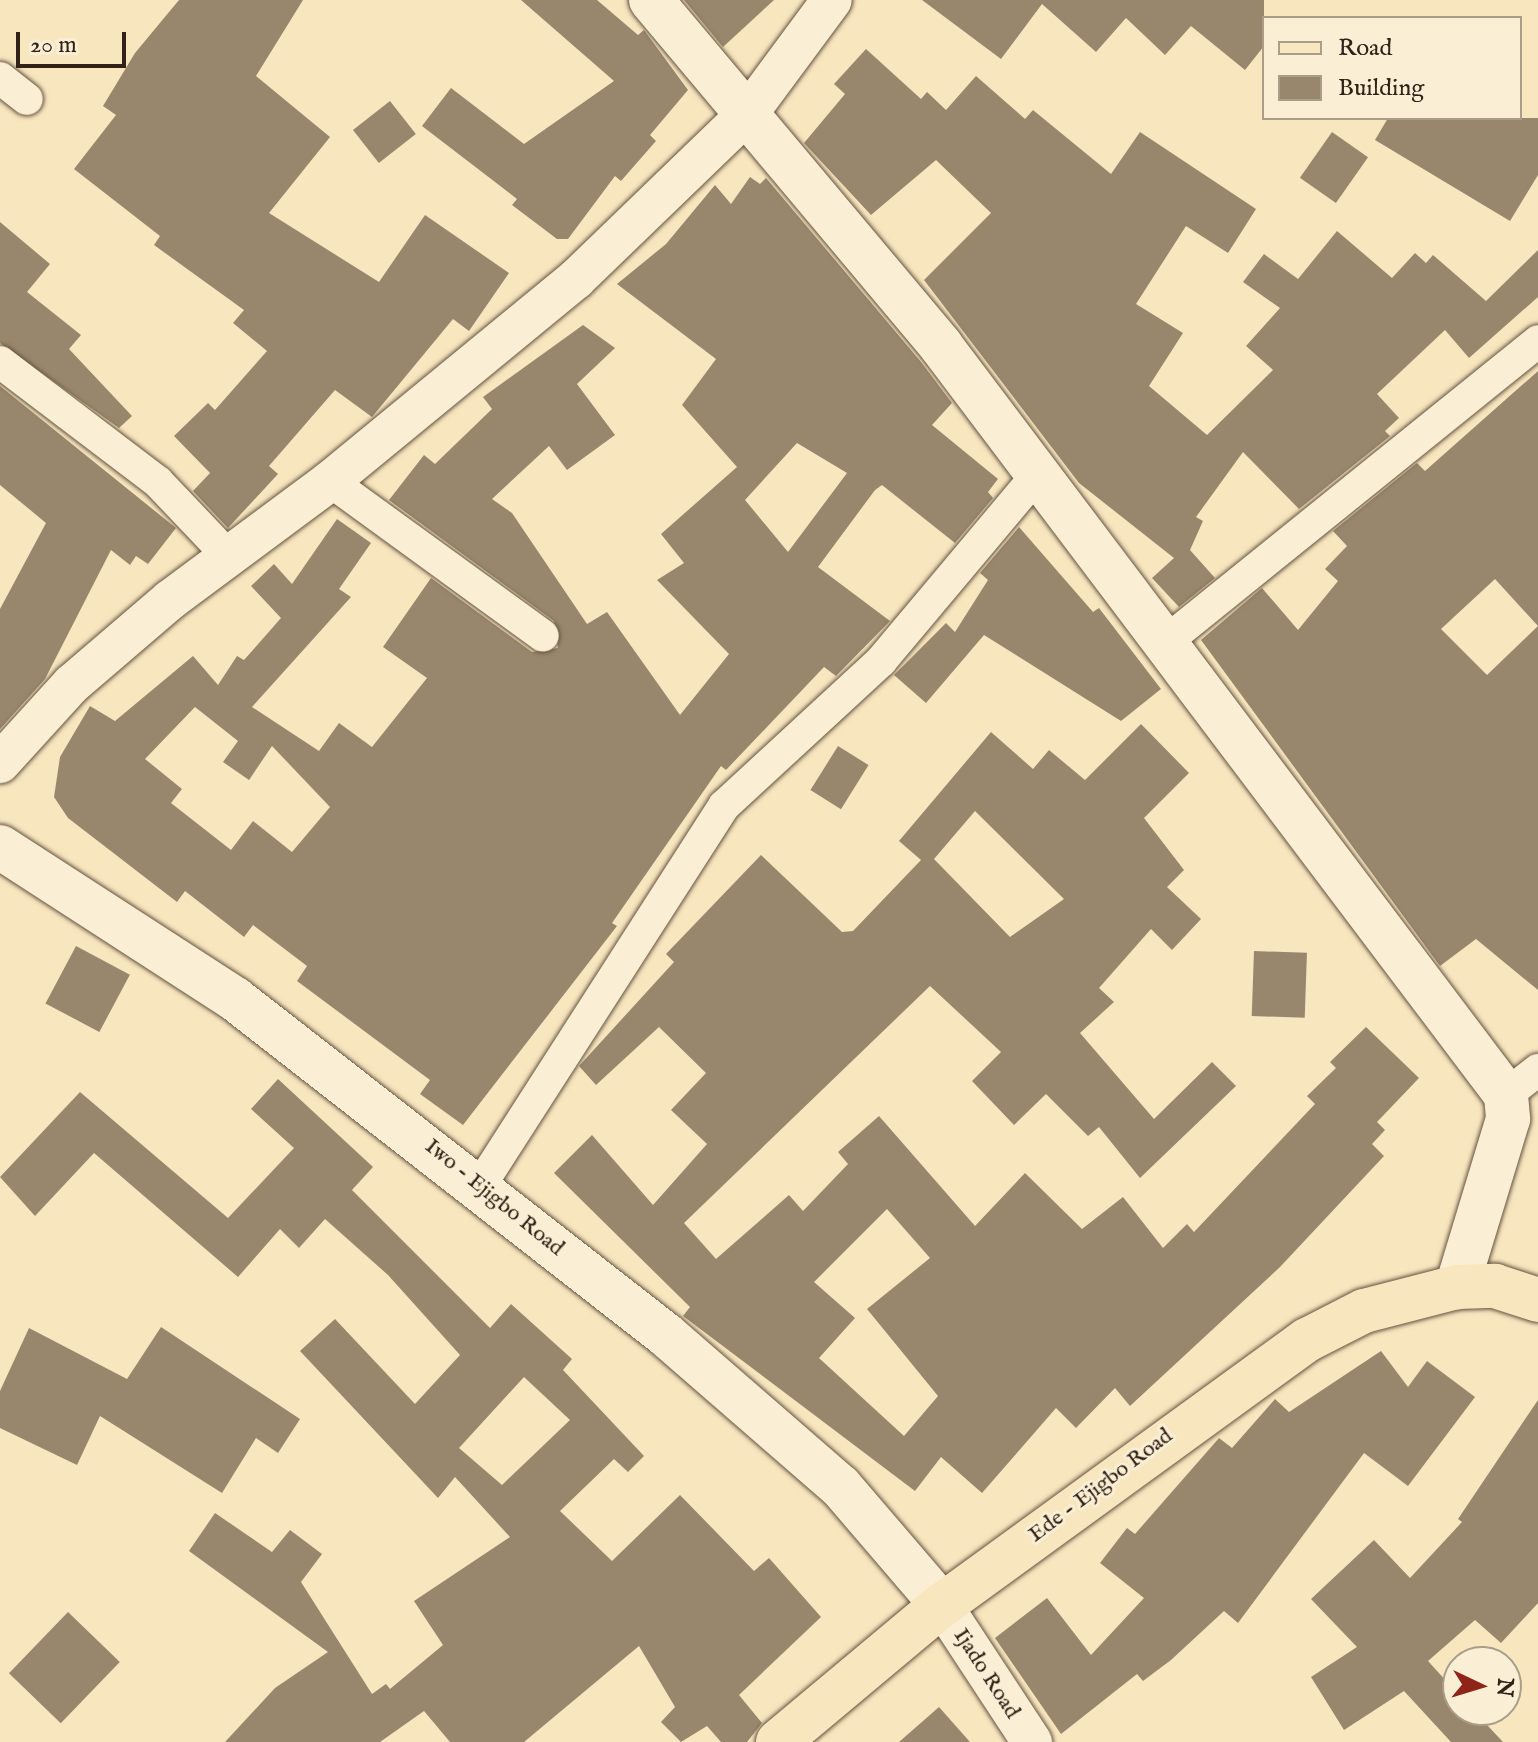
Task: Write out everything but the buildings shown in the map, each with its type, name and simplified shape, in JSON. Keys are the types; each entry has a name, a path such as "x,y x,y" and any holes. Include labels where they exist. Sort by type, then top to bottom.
{"main road":[{"path":"651,0 749,112 1522,1082 1457,1287"},
{"name":"Iwo - Ejigbo Road","path":"0,847 235,999 480,1186 763,1414 903,1552 942,1605"},
{"name":"Ede - Ejigbo Road","path":"778,1742 942,1605 1296,1346 1364,1311 1457,1287 1495,1286 1538,1300"}],"street":[{"path":"0,763 72,684 330,481 576,279 749,112 832,0"},
{"path":"0,78 27,99"},
{"path":"1168,640 1538,341"},
{"path":"0,362 158,482 230,558"},
{"path":"480,1186 724,806 881,661 1039,473"},
{"path":"330,481 543,636"},
{"name":"Ijado Road","path":"942,1605 1032,1742"}]}
